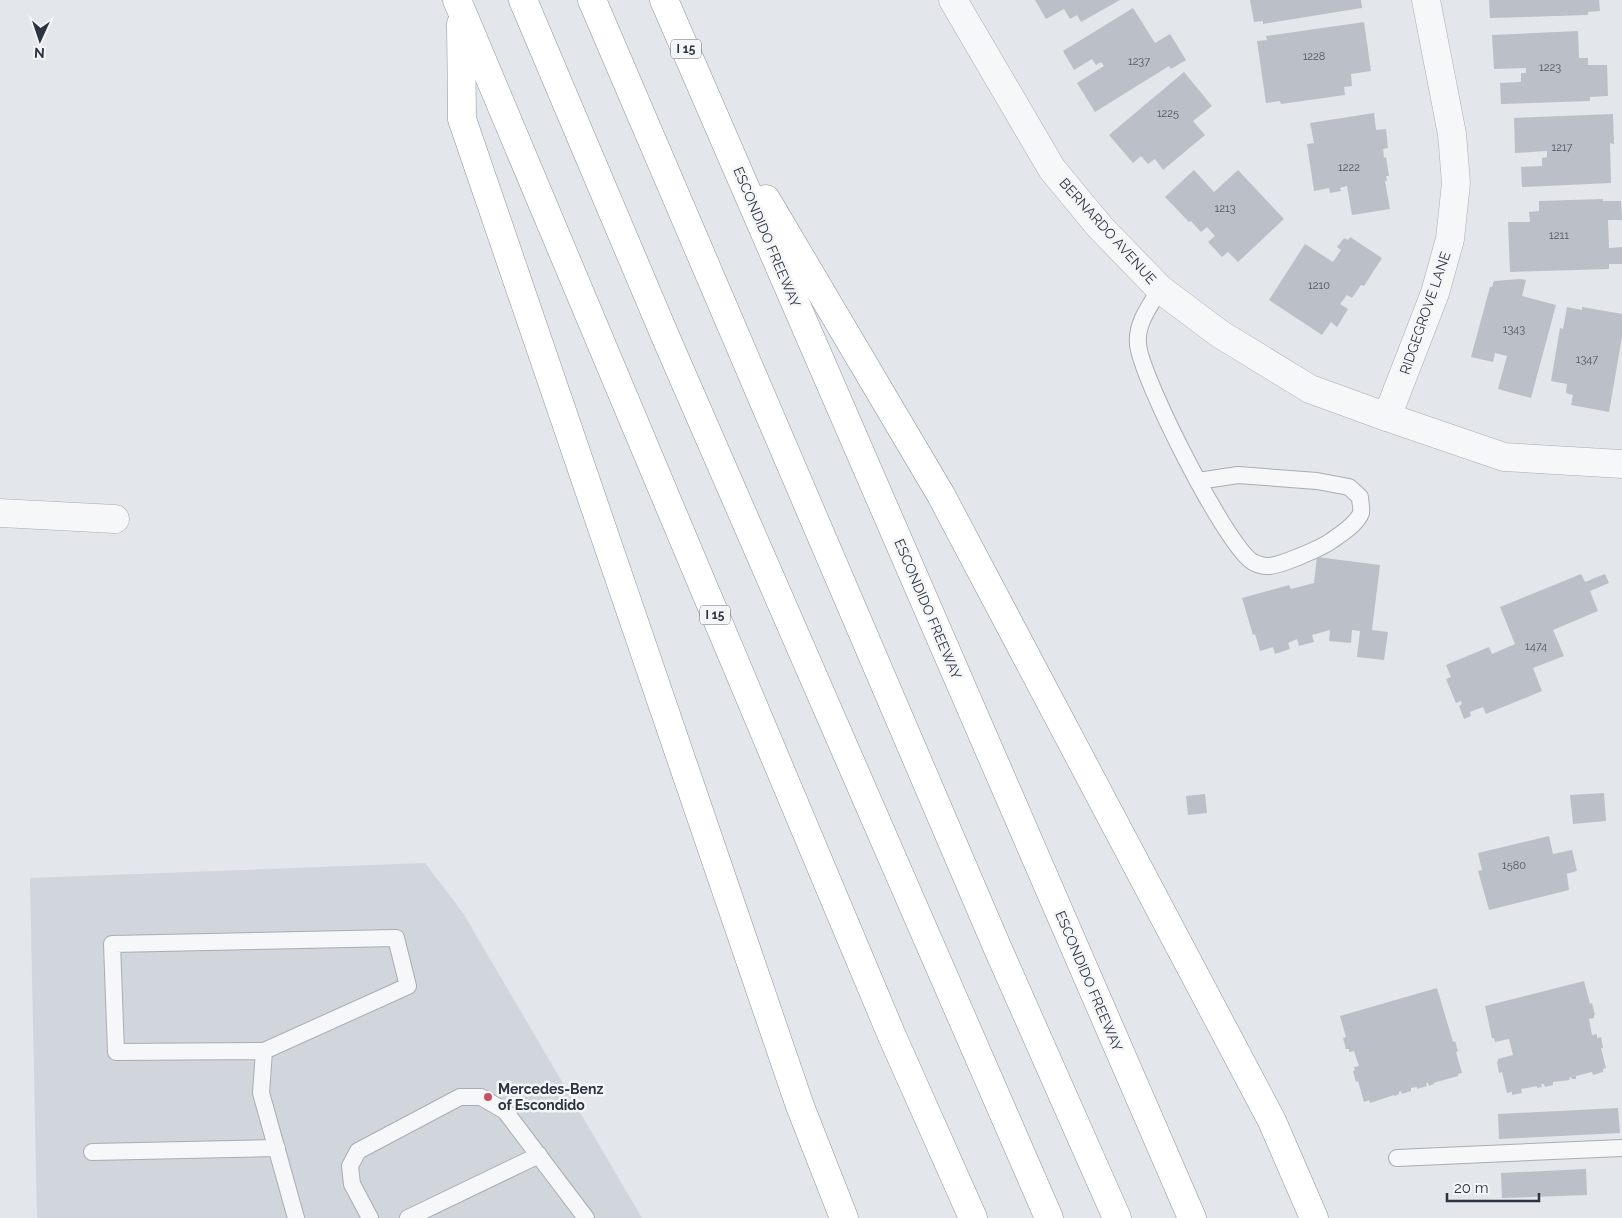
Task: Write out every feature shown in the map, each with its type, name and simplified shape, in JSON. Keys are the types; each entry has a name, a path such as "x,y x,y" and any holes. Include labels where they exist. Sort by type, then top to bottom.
{"highway":[{"path":"523,0 670,347 1049,1218"},
{"path":"592,0 998,949 1117,1218"},
{"name":"ESCONDIDO FREEWAY","path":"664,0 1192,1218"},
{"path":"459,5 462,119 800,1106 844,1218"},
{"name":"I 15","path":"459,5 884,1018 973,1218"},
{"path":"707,99 941,495 1272,1121 1314,1218"}],"street":[{"name":"BERNARDO AVENUE","path":"953,0 1052,169 1100,227 1160,289 1220,334 1310,389 1504,458 1622,464"},
{"name":"RIDGEGROVE LANE","path":"1387,417 1435,292 1450,239 1456,183 1452,134 1426,0"},
{"path":"0,514 115,519"}],"lane":[{"path":"1160,289 1140,323 1138,345 1153,393 1198,481 1208,500 1240,551 1252,562 1268,566 1322,548 1350,528 1361,512 1360,497 1349,487 1317,481 1238,475 1198,481"},
{"path":"396,938 408,986 264,1051 116,1052 112,944 396,938"},
{"path":"264,1051 261,1093 296,1218"},
{"path":"370,1218 352,1184 350,1166 358,1150 460,1097 481,1097 505,1111 586,1218"},
{"path":"92,1152 277,1148"},
{"path":"1397,1158 1622,1148"},
{"path":"408,1218 539,1155"}],"shaded area":[{"path":"425,863 463,913 642,1218 37,1218 30,878"}],"building":[{"path":"1035,0 1120,0 1081,22 1077,15 1070,19 1064,9 1046,19"},
{"path":"1250,0 1361,0 1362,8 1263,24 1263,21 1254,22"},
{"path":"1489,0 1599,0 1600,11 1588,12 1588,15 1490,18"},
{"path":"1133,8 1155,43 1170,34 1186,60 1171,69 1169,66 1095,112 1077,83 1104,66 1101,62 1096,65 1092,59 1074,70 1063,51"},
{"path":"1364,22 1371,71 1351,74 1352,86 1344,87 1345,95 1281,104 1280,101 1266,103 1257,41 1267,40 1266,36"},
{"path":"1578,31 1579,58 1588,58 1588,65 1607,65 1608,96 1590,97 1590,101 1501,104 1500,83 1521,82 1521,73 1526,73 1526,68 1494,69 1492,35"},
{"path":"1184,72 1212,106 1193,121 1205,135 1163,170 1155,159 1148,164 1141,156 1133,163 1109,135"},
{"path":"1374,113 1376,130 1386,129 1388,148 1383,149 1389,176 1386,176 1387,181 1385,181 1390,209 1352,215 1347,186 1340,188 1341,191 1330,193 1329,188 1314,191 1307,144 1314,143 1310,123"},
{"path":"1613,114 1614,144 1610,143 1611,183 1522,187 1521,167 1542,166 1542,158 1547,157 1547,151 1515,153 1514,118"},
{"path":"1194,170 1214,192 1238,170 1284,219 1238,262 1228,252 1222,257 1208,242 1215,236 1207,227 1201,232 1165,197"},
{"path":"1603,199 1603,201 1621,201 1622,220 1608,220 1609,248 1622,247 1622,264 1609,264 1609,269 1510,272 1508,222 1530,222 1529,212 1539,211 1539,201"},
{"path":"1350,237 1382,258 1364,286 1361,285 1352,298 1347,295 1340,304 1348,309 1337,327 1331,322 1322,335 1269,300 1305,244 1333,262 1341,250 1337,247 1344,238 1348,240"},
{"path":"1526,280 1522,296 1556,305 1531,398 1498,389 1507,356 1495,353 1493,362 1471,357 1490,287 1492,287 1494,281"},
{"path":"1567,307 1582,310 1582,307 1622,314 1622,337 1609,412 1571,405 1573,395 1566,393 1567,384 1551,381 1560,328 1563,329"},
{"path":"1317,557 1380,565 1372,630 1388,632 1384,660 1357,657 1360,631 1352,630 1351,643 1329,641 1330,630 1312,635 1314,642 1299,646 1297,639 1288,643 1290,649 1275,654 1273,647 1260,651 1242,598 1289,585 1291,589 1314,583"},
{"path":"1581,574 1585,582 1605,574 1609,583 1590,591 1598,611 1553,630 1564,656 1533,668 1542,691 1486,714 1483,707 1470,712 1471,716 1464,719 1459,706 1462,704 1461,701 1456,703 1446,679 1451,677 1446,665 1489,647 1492,654 1515,644 1500,607"},
{"path":"1604,793 1606,821 1573,824 1570,795"},
{"path":"1205,794 1207,813 1188,815 1186,796"},
{"path":"1549,836 1553,854 1572,850 1577,871 1566,874 1569,890 1489,910 1478,871 1482,870 1478,853"},
{"path":"1584,981 1595,1015 1594,1018 1589,1019 1592,1035 1597,1034 1597,1038 1601,1037 1603,1048 1601,1048 1606,1068 1603,1069 1603,1072 1593,1075 1592,1072 1576,1076 1576,1079 1571,1077 1569,1078 1570,1080 1553,1082 1553,1085 1545,1087 1544,1084 1541,1084 1542,1087 1521,1089 1522,1093 1512,1095 1512,1092 1507,1093 1502,1072 1499,1073 1497,1062 1498,1059 1513,1055 1509,1039 1495,1042 1494,1038 1492,1038 1485,1006"},
{"path":"1437,988 1453,1042 1455,1041 1458,1051 1456,1052 1462,1073 1429,1086 1426,1083 1427,1086 1417,1089 1417,1087 1411,1088 1411,1091 1402,1094 1401,1091 1395,1096 1370,1103 1369,1100 1364,1102 1353,1071 1355,1070 1354,1067 1359,1066 1354,1051 1349,1052 1349,1049 1346,1049 1343,1038 1346,1037 1340,1016"},
{"path":"1618,1108 1620,1133 1499,1139 1498,1114"},
{"path":"1586,1169 1587,1195 1502,1198 1501,1173"}],"place":[{"name":"Mercedes-Benz of Escondido","path":"488,1097"}]}
